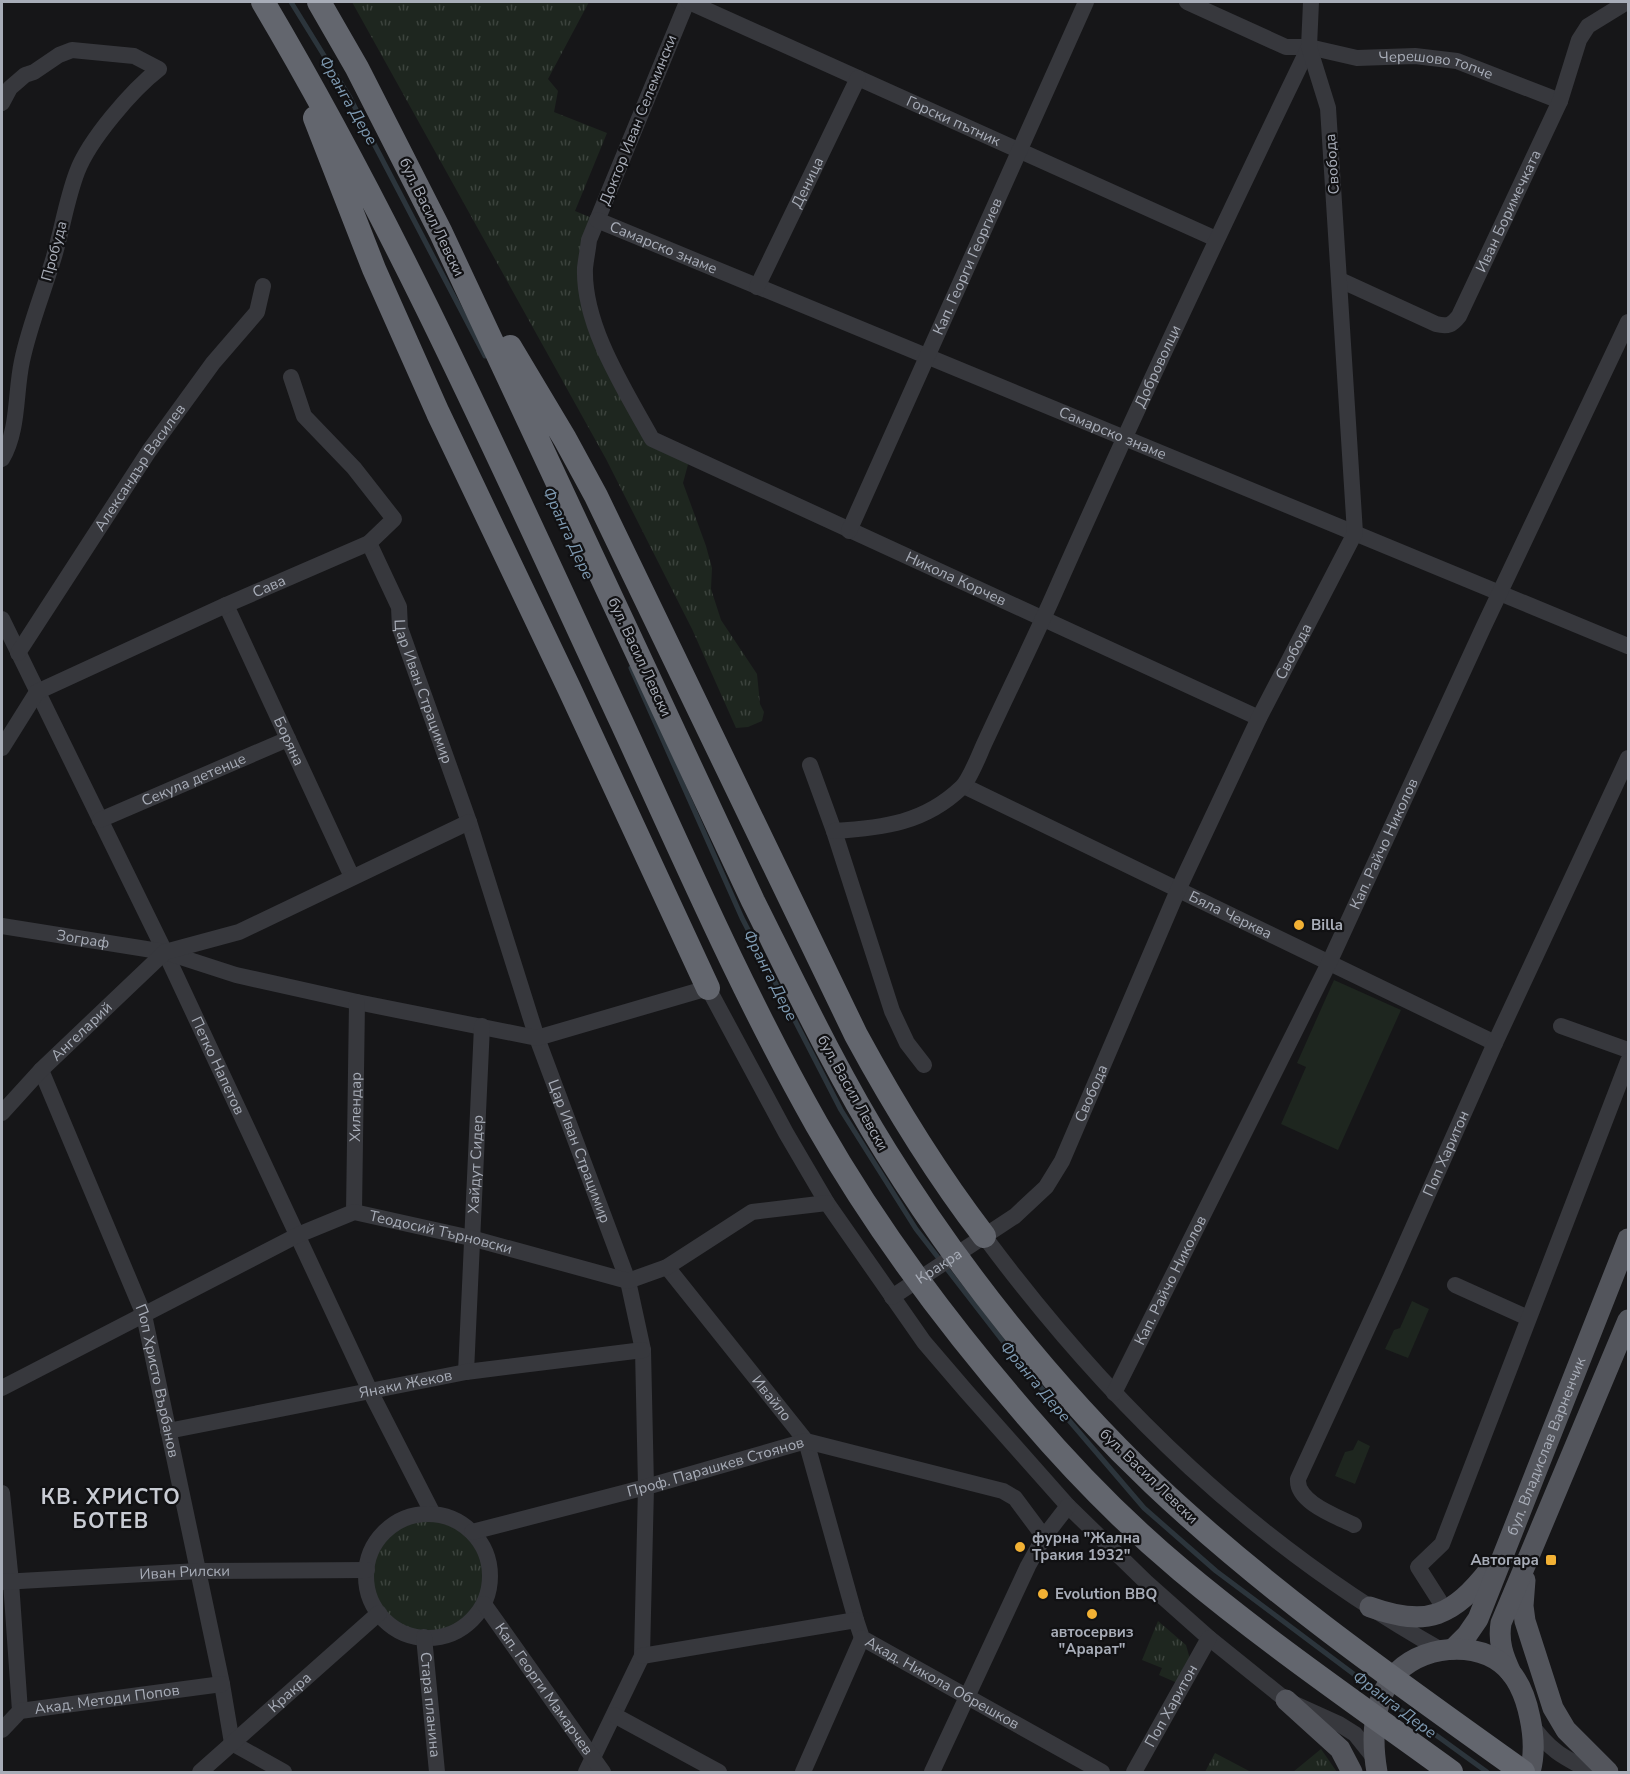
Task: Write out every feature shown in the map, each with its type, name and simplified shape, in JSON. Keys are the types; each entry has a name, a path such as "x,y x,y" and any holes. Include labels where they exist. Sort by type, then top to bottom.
{"highway":[{"path":"263,2 349,154 447,352 745,984 817,1126 854,1186 937,1304 990,1373 1065,1459 1143,1537 1258,1631 1451,1773"},
{"name":"бул. Васил Левски","path":"319,2 357,68 441,233 753,901 857,1102 887,1154 934,1224 986,1295 1038,1360 1092,1420 1154,1483 1262,1578 1523,1773"},
{"path":"283,35 374,269 434,404 708,988"},
{"path":"441,233 565,439 596,496 826,975 878,1076 980,1239"}],"main road":[{"name":"бул. Владислав Варненчик","path":"1448,1650 1467,1635 1478,1619 1629,1239"},
{"name":"бул. Владислав Варненчик","path":"1530,1773 1534,1749 1531,1724 1524,1696 1502,1653 1501,1623 1629,1320"},
{"path":"1370,1607 1388,1614 1407,1617 1445,1612 1471,1593 1505,1550"},
{"path":"1528,1557 1524,1593 1525,1622 1553,1708 1566,1730 1608,1773"},
{"path":"1376,1766 1374,1732 1379,1705 1388,1682 1401,1668 1418,1658 1448,1650 1468,1650 1489,1656 1502,1663 1511,1673"},
{"path":"1286,1700 1340,1749 1352,1773"}],"street":[{"name":"Горски пътник","path":"688,2 1216,239"},
{"name":"Доктор Иван Селемински","path":"652,439 602,346 589,300 585,270 589,240 688,2"},
{"name":"Кап. Георги Георгиев","path":"849,531 1086,2"},
{"path":"1187,2 1286,47 1309,47"},
{"name":"Свобода","path":"980,1239 1015,1216 1046,1187 1062,1161 1178,890 1259,718 1355,533 1328,108 1309,47 1311,2"},
{"name":"Иван Боримечката","path":"1340,280 1436,324 1446,327 1453,324 1459,316 1560,101 1579,40 1588,26 1627,2"},
{"name":"Черешово топче","path":"1309,47 1358,58 1415,56 1457,61 1560,101"},
{"name":"Доброволци","path":"964,786 1043,620 1216,239 1309,47"},
{"name":"Прoбудa","path":"2,104 10,88 25,75 72,50 134,56 159,69 101,132 77,170 54,257 22,360 13,431 2,459"},
{"name":"Деница","path":"758,287 858,78"},
{"name":"Самарско знаме","path":"597,220 1629,646"},
{"name":"Александър Василев","path":"18,653 149,451 213,363 257,312 262,286"},
{"name":"Кап. Райчо Николов","path":"1114,1393 1329,963 1500,593 1629,322"},
{"name":"Сава","path":"36,692 226,605 369,543 394,519 354,468 303,416 291,377"},
{"name":"Никола Корчев","path":"652,439 1259,718"},
{"name":"Цар Иван Страцимир","path":"369,543 399,607 400,628 469,822 537,1038 628,1281 644,1350 646,1487 642,1656 589,1765"},
{"name":"Боряна","path":"226,605 352,877"},
{"name":"Петко Напетов","path":"2,619 165,952 371,1392 433,1514"},
{"path":"2,748 36,692"},
{"name":"Секула детенце","path":"100,820 288,739"},
{"name":"Поп Харитон","path":"1354,1525 1302,1496 1297,1485 1298,1479 1495,1043 1629,758"},
{"path":"810,765 834,831 892,1011 907,1042 924,1065"},
{"path":"834,831 871,829 908,821 932,810 964,786"},
{"name":"Бяла Черква","path":"964,786 1495,1043"},
{"path":"165,952 239,932 469,822"},
{"name":"Зограф","path":"2,926 165,952 236,975 537,1038"},
{"name":"Ангеларий","path":"2,1113 41,1070 165,952"},
{"path":"537,1038 708,988 786,1133 827,1203 899,1293 924,1342 1068,1506 1132,1568 1209,1638 1286,1700 1346,1728 1359,1739 1376,1766"},
{"name":"Хилендар","path":"354,1212 357,1002"},
{"name":"Хайдут Сидер","path":"466,1372 482,1026"},
{"path":"1561,1026 1629,1050"},
{"path":"1439,1600 1418,1567 1442,1544 1629,1061"},
{"name":"Поп Христо Върбанов","path":"41,1070 144,1315 222,1684 232,1743"},
{"path":"628,1281 668,1267 752,1212 827,1203"},
{"name":"Теодосий Търновски","path":"2,1388 298,1235 354,1212 471,1238 628,1281"},
{"path":"980,1239 1114,1393 1213,1490 1248,1519 1370,1607 1448,1650"},
{"name":"Кракра","path":"899,1293 980,1239"},
{"name":"Ивайло","path":"668,1267 806,1441 856,1620"},
{"path":"1455,1285 1528,1318"},
{"name":"Янаки Жеков","path":"168,1431 466,1372 644,1350"},
{"name":"Проф. Парашкев Стоянов","path":"472,1532 646,1487 806,1441 1003,1491 1015,1498 1044,1537"},
{"path":"2,1493 6,1582 20,1711"},
{"path":"932,1773 1028,1566 1044,1537 1068,1506"},
{"path":"414,1515 447,1516 472,1532 484,1547 490,1566 490,1586 484,1604 471,1621 454,1633 434,1638 413,1636 394,1628 379,1613 367,1586 367,1570 371,1552 379,1538 396,1523 414,1515"},
{"name":"Иван Рилски","path":"6,1582 198,1571 367,1570"},
{"name":"Кап. Георги Мамарчев","path":"484,1604 589,1765 603,1773"},
{"name":"Кракра","path":"200,1773 379,1613"},
{"name":"Акад. Никола Обрешков","path":"642,1656 856,1620 862,1638 1102,1773"},
{"name":"Стара планина","path":"424,1637 437,1773"},
{"path":"803,1773 862,1638"},
{"name":"Поп Харитон","path":"1134,1773 1209,1638"},
{"name":"Акад. Методи Попов","path":"2,1730 20,1711 222,1684"},
{"path":"614,1715 719,1773"},
{"path":"1531,1724 1543,1741 1554,1751 1592,1773"},
{"path":"232,1743 284,1773"}],"green space":[{"path":"352,2 589,2 548,79 558,91 554,112 607,133 575,211 597,220 589,300 652,439 690,457 683,483 712,568 711,589 721,620 757,674 760,704 764,712 762,721 748,727 736,728 692,629 606,459"},
{"path":"1334,980 1401,1010 1338,1150 1281,1124 1306,1067 1297,1063"},
{"path":"1412,1301 1429,1309 1408,1358 1385,1349 1394,1330 1400,1328"},
{"path":"1358,1440 1370,1446 1355,1484 1335,1476 1345,1452 1353,1450"},
{"path":"428,1514 452,1519 472,1532 485,1552 490,1576 485,1600 472,1620 452,1633 428,1638 404,1633 384,1620 371,1600 366,1576 371,1552 384,1532 404,1519"},
{"path":"1158,1621 1186,1645 1192,1666 1182,1685 1159,1675 1162,1668 1142,1660"},
{"path":"1321,1749 1337,1772 1293,1772"},
{"path":"1215,1753 1251,1772 1205,1772"}],"waterway":[{"name":"Франга Дере","path":"291,2 349,96 485,356"},
{"name":"Франга Дере","path":"631,668 742,918 841,1110 916,1229 1019,1362 1144,1508 1216,1571 1379,1693"},
{"name":"Франга Дере","path":"1386,1699 1487,1772"}],"place":[{"name":"Billa","path":"1299,925"},
{"name":"фурна \"Жална Тракия 1932\"","path":"1020,1547"},
{"name":"Автогара","path":"1551,1560"},
{"name":"Evolution BBQ","path":"1043,1594"},
{"name":"автосервиз \"Арарат\"","path":"1092,1614"}],"district":[{"name":"КВ. ХРИСТО БОТЕВ","path":"111,1509"}]}
